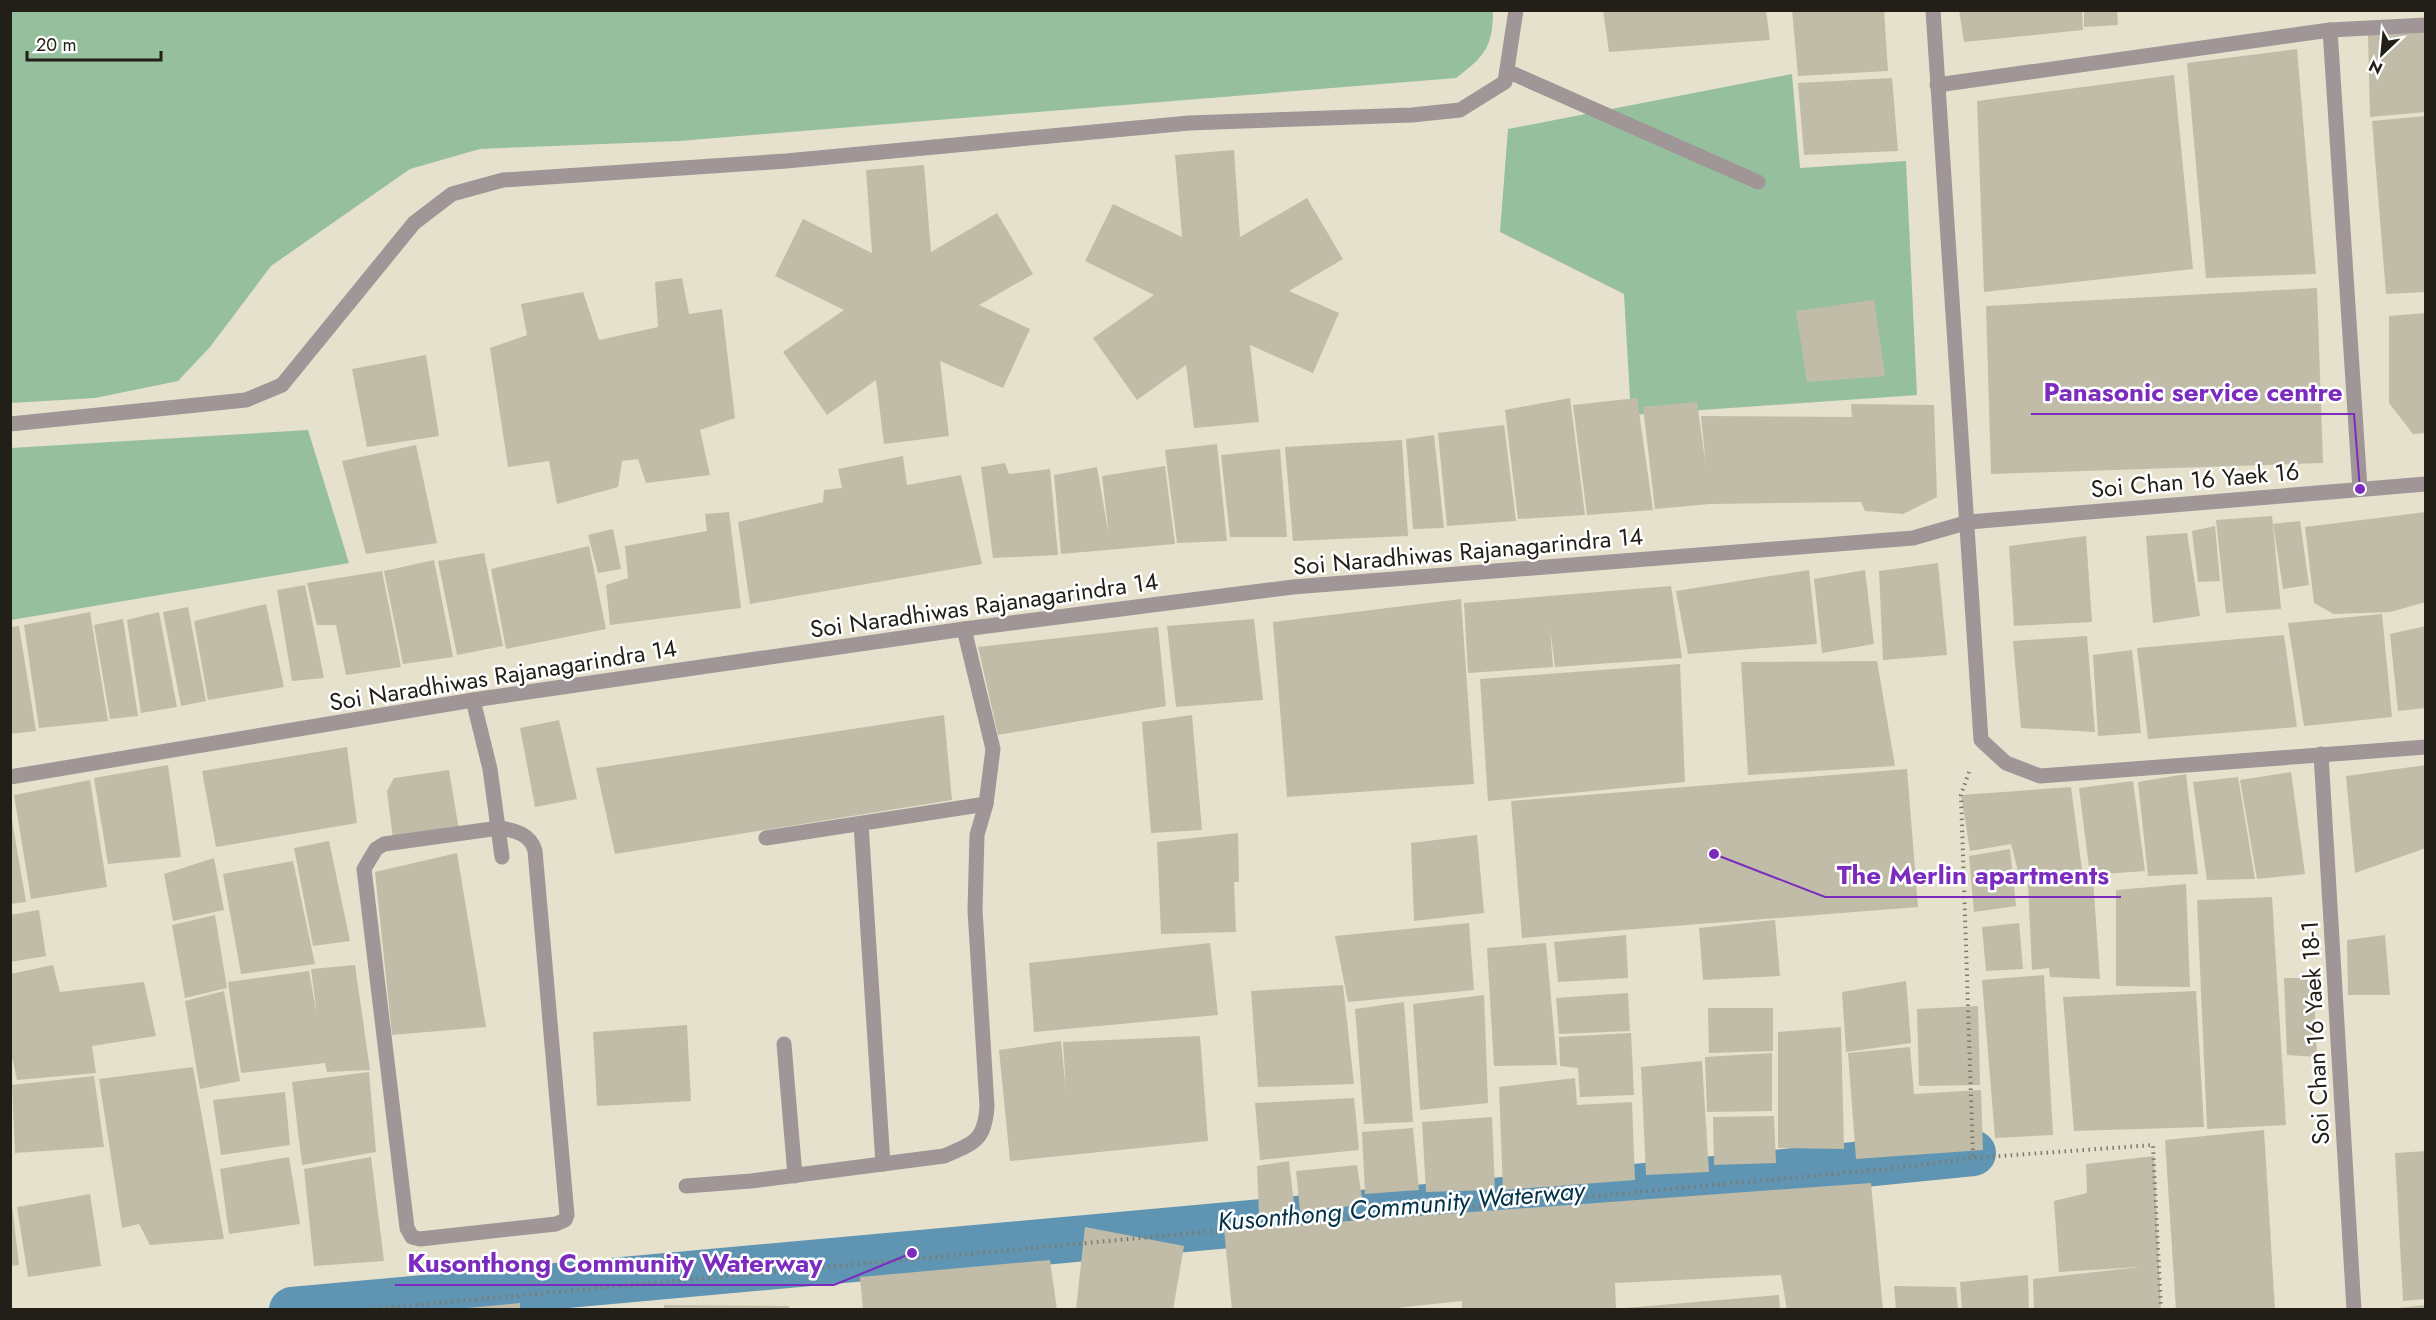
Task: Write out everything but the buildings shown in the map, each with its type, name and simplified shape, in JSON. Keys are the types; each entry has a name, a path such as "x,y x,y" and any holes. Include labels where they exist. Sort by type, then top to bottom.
{"street":[{"path":"10,424 246,400 282,385 414,223 452,194 503,180 786,161 1189,123 1412,115 1460,110 1505,82 1516,10"},
{"path":"1933,10 1969,522 1981,740 2006,763 2040,776 2426,747"},
{"path":"1937,85 2330,30 2426,25"},
{"path":"2330,30 2360,489"},
{"path":"1507,71 1758,182"},
{"name":"Soi Chan 16 Yaek 16","path":"1969,522 2426,484"},
{"name":"Soi Naradhiwas Rajanagarindra 14","path":"10,777 473,700 964,629 1293,587 1913,538 1969,522"},
{"path":"686,1186 795,1176 944,1156 973,1143 986,1127 987,1106 975,910 977,835 986,804 993,749 964,629"},
{"path":"473,700 490,769 502,857"},
{"name":"Soi Chan 16 Yaek 18-1","path":"2321,754 2354,1310"},
{"path":"766,838 986,804"},
{"path":"861,824 883,1164"},
{"path":"499,828 521,833 535,847 566,1218 556,1224 420,1239 412,1237 407,1228 364,869 376,849 384,844 499,828"},
{"path":"784,1044 795,1176"}],"path":[{"path":"1973,1158 1961,795 1981,740"},
{"path":"362,1310 1863,1172 1973,1158 2153,1145 2161,1310"}],"green space":[{"path":"11,10 1493,10 1493,23 1485,50 1474,64 1456,78 679,141 480,149 410,169 271,266 210,347 178,381 95,398 11,403"},
{"path":"1792,74 1800,168 1906,161 1917,395 1631,415 1624,294 1500,232 1508,129"},
{"path":"308,430 349,563 11,620 11,448"}],"waterway":[{"name":"Kusonthong Community Waterway","path":"292,1310 1515,1199 1973,1153"}],"place":[{"name":"Panasonic service centre","path":"2360,489"},
{"name":"The Merlin apartments","path":"1714,854"},
{"name":"Kusonthong Community Waterway","path":"912,1253"}]}
